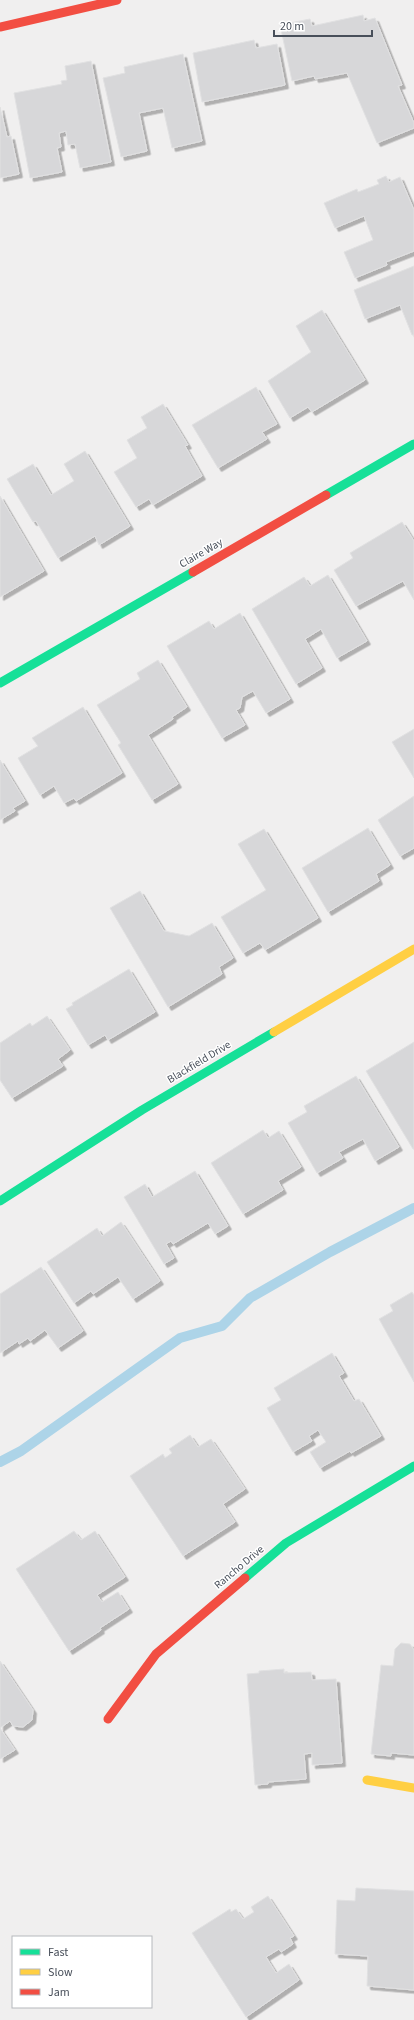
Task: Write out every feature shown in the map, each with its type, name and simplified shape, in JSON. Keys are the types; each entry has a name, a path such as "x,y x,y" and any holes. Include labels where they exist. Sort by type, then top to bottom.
{"street":[{"path":"0,27 117,0"},
{"name":"Claire Way","path":"0,683 414,444"},
{"name":"Blackfield Drive","path":"0,1201 142,1110 414,949"},
{"name":"Rancho Drive","path":"108,1718 156,1654 286,1543 414,1466"},
{"path":"367,1780 414,1788"}],"building":[{"path":"363,15 364,21 375,18 402,85 398,86 414,123 414,128 377,143 347,73 315,79 314,76 292,81 280,25 310,19 312,26"},
{"path":"254,40 256,48 277,44 285,85 202,102 193,53"},
{"path":"183,54 202,141 172,148 163,108 139,113 147,151 121,157 103,78 125,73 124,67"},
{"path":"91,61 111,162 80,168 75,144 68,145 66,131 59,133 61,147 57,148 62,172 30,178 14,93 62,84 61,81 67,80 65,66"},
{"path":"0,107 7,137 11,136 19,174 0,178"},
{"path":"386,176 389,182 400,177 414,210 414,251 386,262 387,265 355,278 344,252 373,240 364,216 335,228 324,203 357,189 358,192 379,184 377,180"},
{"path":"414,266 414,335 412,335 400,305 365,319 354,290"},
{"path":"322,310 365,380 312,412 308,407 290,418 268,381 311,352 296,326"},
{"path":"256,387 277,424 262,432 267,439 218,468 192,425"},
{"path":"163,404 188,445 185,446 202,476 153,505 149,499 136,507 114,472 137,458 127,440 147,428 141,417"},
{"path":"85,451 130,526 99,545 95,536 58,558 36,521 33,522 7,479 33,464 51,495 74,481 64,464"},
{"path":"0,496 44,571 0,597"},
{"path":"402,522 414,541 414,600 403,581 356,606 334,570 353,558 350,553"},
{"path":"328,575 367,641 337,658 321,629 305,639 322,668 296,684 252,609 304,577 310,586"},
{"path":"240,613 290,699 266,713 253,691 242,697 240,708 236,710 245,725 222,738 167,646 209,621 214,629"},
{"path":"158,660 187,707 172,717 173,719 148,735 178,784 152,800 118,745 121,743 97,705 140,679 137,673"},
{"path":"83,707 122,773 76,801 74,798 64,803 54,786 40,795 18,758 38,746 32,738"},
{"path":"414,729 414,778 392,742"},
{"path":"0,760 25,801 13,808 15,811 0,820"},
{"path":"414,796 414,848 400,856 378,820"},
{"path":"368,828 390,865 376,874 379,881 328,912 302,868"},
{"path":"264,829 318,918 265,950 260,943 243,953 221,917 266,890 238,844"},
{"path":"140,891 164,931 189,936 212,923 233,958 219,967 222,974 168,1007 110,908"},
{"path":"129,969 155,1012 108,1040 105,1035 88,1045 66,1009 73,1005 72,1003"},
{"path":"47,1016 70,1050 58,1059 63,1066 12,1098 0,1080 0,1043 30,1023 32,1026"},
{"path":"414,1042 414,1149 413,1149 366,1071"},
{"path":"356,1076 399,1147 375,1161 363,1139 339,1152 343,1158 317,1173 288,1123 307,1112 304,1106"},
{"path":"263,1130 268,1138 279,1131 301,1167 278,1181 283,1190 243,1214 211,1163"},
{"path":"195,1171 228,1226 215,1234 208,1223 173,1244 171,1241 166,1244 174,1258 164,1264 124,1197 145,1184 152,1197"},
{"path":"121,1222 160,1281 133,1299 118,1277 93,1294 91,1291 74,1303 47,1262 97,1228 102,1236"},
{"path":"41,1267 83,1331 58,1348 45,1330 30,1341 28,1338 19,1344 18,1341 0,1353 0,1294"},
{"path":"412,1292 414,1295 414,1382 379,1319 393,1311 390,1305"},
{"path":"332,1353 344,1373 339,1376 354,1401 359,1399 381,1436 320,1468 310,1452 326,1442 318,1430 309,1436 312,1441 293,1452 267,1408 281,1400 274,1388"},
{"path":"190,1435 198,1447 211,1439 245,1489 223,1504 235,1522 183,1556 130,1476 163,1454 165,1458 172,1453 169,1449"},
{"path":"74,1531 81,1540 95,1531 125,1577 97,1595 102,1602 118,1592 129,1609 69,1651 16,1569"},
{"path":"401,1643 410,1644 414,1650 414,1755 391,1753 391,1756 371,1754 381,1665 393,1666 395,1649"},
{"path":"0,1661 33,1710 32,1720 23,1727 13,1726 10,1721 0,1728"},
{"path":"284,1669 284,1673 311,1672 312,1680 336,1679 342,1763 312,1765 312,1753 304,1754 306,1779 268,1782 268,1784 255,1785 247,1674 259,1673 259,1671"},
{"path":"0,1728 15,1750 0,1759"},
{"path":"356,1888 414,1891 414,1990 367,1986 368,1956 335,1954 337,1900 355,1901"},
{"path":"268,1896 294,1936 290,1938 293,1944 281,1952 279,1949 266,1957 276,1973 289,1964 299,1980 246,2017 192,1933 230,1909 231,1912 236,1909 243,1919 254,1912 251,1907"}],"waterway":[{"path":"0,1462 21,1451 180,1338 222,1326 250,1298 330,1252 414,1208"}],"traffic: fast":[{"path":"326,495 414,444"},
{"path":"0,683 193,572"},
{"path":"0,1201 142,1110 274,1032"},
{"path":"245,1578 286,1543 414,1466"}],"traffic: slow":[{"path":"274,1032 414,949"},
{"path":"367,1780 414,1788"}],"traffic: jam":[{"path":"0,27 117,0"},
{"path":"193,572 326,495"},
{"path":"108,1719 156,1654 245,1578"}]}
